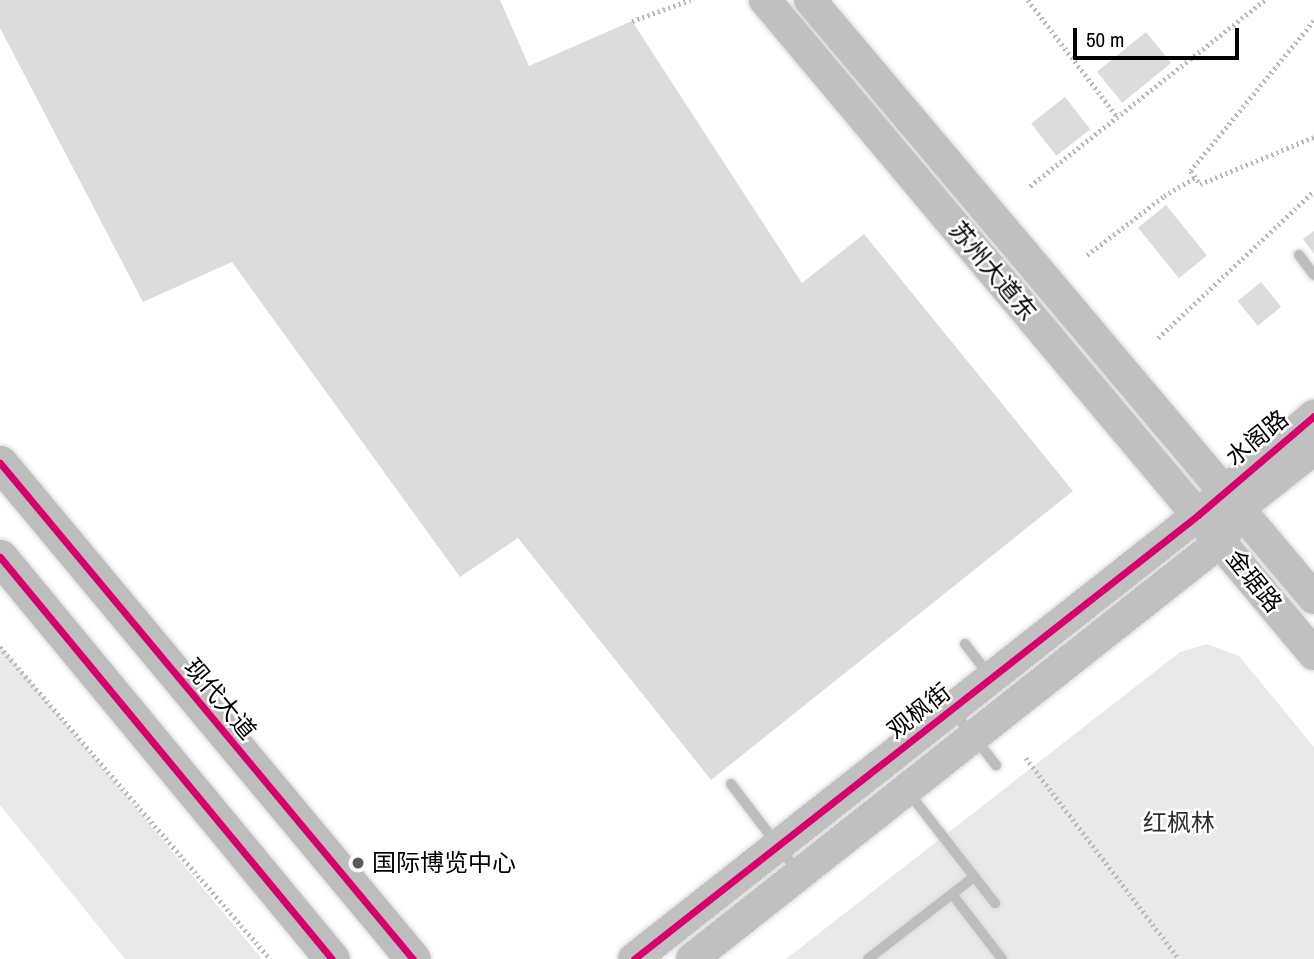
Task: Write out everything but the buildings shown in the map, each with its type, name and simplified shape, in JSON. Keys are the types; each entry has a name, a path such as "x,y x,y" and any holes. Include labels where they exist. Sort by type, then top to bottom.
{"main road":[{"name":"现代大道","path":"0,463 413,959"},
{"path":"0,557 331,959"}],"street":[{"name":"苏州大道东","path":"765,0 1221,541"},
{"name":"苏州大道东","path":"810,0 1231,499"},
{"name":"水阁路","path":"1231,499 1314,416"},
{"name":"水阁路","path":"1231,499 1314,449"},
{"name":"观枫街","path":"634,959 1198,515 1231,499"},
{"path":"692,959 1221,541 1231,499"},
{"name":"金琚路","path":"1231,499 1314,598"},
{"name":"金琚路","path":"1221,541 1314,654"}],"lane":[{"path":"1299,256 1314,275"},
{"path":"965,644 992,678"},
{"path":"953,709 996,765"},
{"path":"730,784 799,875"},
{"path":"908,790 995,903"},
{"path":"868,959 974,877"},
{"path":"952,894 1002,959"}],"path":[{"path":"632,21 690,0"},
{"path":"1028,0 1116,115"},
{"path":"1030,186 1116,115 1265,0"},
{"path":"1314,20 1191,171 1200,184 1314,138"},
{"path":"1087,255 1196,177"},
{"path":"1158,338 1314,191"},
{"path":"0,647 270,959"},
{"path":"1026,758 1179,959"}],"green space":[{"name":"红枫林","path":"1207,644 1239,656 1314,747 1314,959 786,959 1180,652"},
{"path":"0,645 262,959 125,959 0,805"}],"cycle path":[{"path":"634,959 1198,515 1314,416"},
{"path":"0,463 413,959"},
{"path":"0,557 332,959"}],"place":[{"name":"国际博览中心","path":"358,863"}]}
